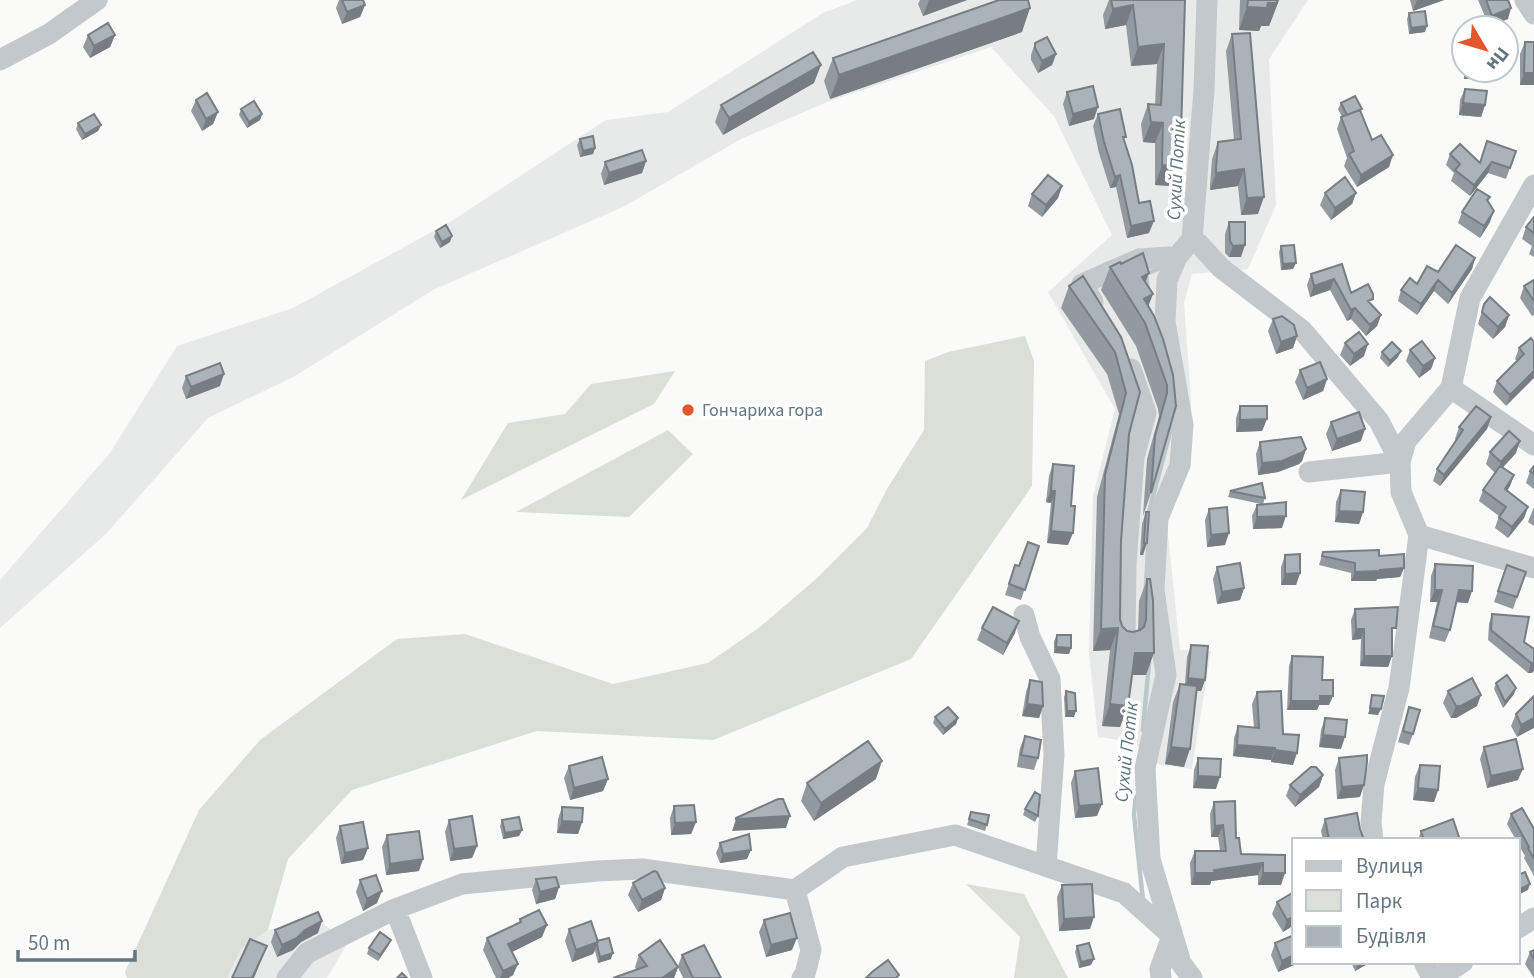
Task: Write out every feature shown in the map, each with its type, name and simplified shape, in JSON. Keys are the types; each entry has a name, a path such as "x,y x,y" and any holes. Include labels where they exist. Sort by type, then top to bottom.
{"street":[{"path":"0,60 49,34 97,0"},
{"path":"1192,978 1181,963 1150,859 1145,768 1166,675 1154,590 1158,518 1180,465 1183,425 1165,322 1167,280 1177,257 1192,239 1208,0"},
{"path":"1525,0 1534,14"},
{"path":"1373,838 1371,822 1374,784 1399,688 1419,535 1401,492 1400,462 1406,441 1451,388 1470,299 1534,185"},
{"path":"1192,239 1221,268 1302,330 1379,421 1400,462"},
{"path":"1104,318 1082,284 1139,259 1169,257"},
{"path":"1125,353 1146,413 1134,457 1126,564 1125,641"},
{"path":"1451,388 1534,445"},
{"path":"1309,472 1400,462"},
{"path":"1419,535 1534,568"},
{"path":"1024,615 1030,637 1050,680 1054,755 1046,866"},
{"path":"287,978 307,953 395,909 462,884 642,869 795,890 843,857 955,835 1124,893 1172,936"},
{"path":"795,890 811,950 802,978"},
{"path":"395,909 422,978"},
{"path":"1161,978 1160,969 1172,936"},
{"path":"1438,978 1460,964"}],"shaded area":[{"path":"857,0 1308,0 1269,59 1276,205 1248,269 1192,274 1184,303 1191,401 1191,466 1167,524 1180,650 1211,651 1192,769 1160,765 1132,742 1098,737 1089,653 1093,496 1115,409 1048,292 1112,235 1054,116 991,47 827,102 741,139 623,207 433,290 295,376 208,418 107,533 0,628 0,580 110,453 177,346 293,308 450,222 606,120 668,112 823,13"},
{"path":"316,917 347,944 327,978 227,978 241,949 268,930"}],"green space":[{"path":"1025,336 1034,361 1032,486 911,659 713,740 537,731 352,790 288,859 268,930 241,949 227,978 127,978 125,972 199,810 260,740 397,639 465,634 613,684 708,663 760,627 816,579 867,528 887,489 924,430 925,361 948,352"},
{"path":"675,371 654,404 461,500 508,423 565,414 591,384"},
{"path":"668,430 693,454 629,517 516,512"},
{"path":"966,884 1024,894 1068,978 1014,978 1020,937"}],"building":[{"path":"342,0 363,0 365,5 347,12"},
{"path":"999,0 1028,0 1030,8 839,75 833,58"},
{"path":"1111,0 1185,0 1180,166 1162,165 1163,123 1151,122 1148,104 1161,105 1164,44 1138,47 1133,5 1113,9"},
{"path":"1248,0 1277,0 1277,3 1268,3 1267,8 1247,7"},
{"path":"1486,0 1508,0 1511,8 1491,14"},
{"path":"1425,11 1427,26 1411,28 1409,13"},
{"path":"108,23 115,35 94,46 88,35"},
{"path":"1250,33 1264,197 1247,198 1244,169 1216,173 1216,168 1218,142 1241,139 1232,34"},
{"path":"1047,37 1056,54 1042,61 1035,43"},
{"path":"1525,42 1534,42 1534,73 1524,73"},
{"path":"813,52 821,65 729,118 721,105"},
{"path":"1093,86 1098,107 1073,114 1067,92"},
{"path":"1465,89 1487,91 1485,105 1463,103"},
{"path":"207,93 218,112 206,119 196,100"},
{"path":"1355,96 1362,109 1347,115 1341,103"},
{"path":"254,101 262,114 249,122 241,109"},
{"path":"1120,109 1126,137 1123,137 1132,165 1139,203 1150,201 1154,221 1131,226 1120,175 1115,177 1098,114"},
{"path":"1360,110 1372,140 1381,135 1393,155 1361,175 1349,154 1354,151 1341,117"},
{"path":"94,114 101,125 85,134 78,123"},
{"path":"593,136 595,148 583,151 580,139"},
{"path":"1487,141 1516,151 1510,168 1492,162 1474,185 1455,170 1460,164 1450,154 1460,144 1480,163"},
{"path":"642,150 646,161 609,173 605,162"},
{"path":"1048,175 1062,186 1046,205 1032,194"},
{"path":"1345,177 1356,193 1335,208 1325,193"},
{"path":"1477,189 1490,197 1487,200 1494,211 1484,226 1462,212"},
{"path":"1534,217 1534,233 1526,227"},
{"path":"1229,222 1245,222 1245,245 1233,246 1230,241"},
{"path":"446,225 452,236 442,242 436,231"},
{"path":"1294,245 1296,263 1283,264 1281,246"},
{"path":"1456,245 1475,258 1452,293 1438,280 1421,304 1401,290 1410,278 1417,284 1427,266 1438,272"},
{"path":"1143,253 1149,273 1142,277 1153,294 1144,299 1163,339 1173,375 1176,406 1151,493 1155,436 1167,385 1145,323 1110,267"},
{"path":"1342,264 1351,293 1368,284 1373,294 1373,299 1368,301 1381,315 1370,325 1355,308 1351,310 1334,279 1314,286 1311,274"},
{"path":"1083,276 1121,337 1140,392 1129,434 1121,541 1120,619 1127,631 1133,632 1144,627 1147,579 1150,579 1154,653 1135,653 1128,706 1110,704 1118,628 1101,629 1105,475 1126,393 1115,352 1069,286"},
{"path":"1534,280 1534,301 1524,286"},
{"path":"1490,297 1509,315 1498,327 1482,312"},
{"path":"1282,316 1294,325 1297,336 1281,342 1273,319"},
{"path":"1359,332 1368,344 1354,354 1345,343"},
{"path":"1531,338 1534,342 1534,371 1510,395 1497,381 1524,354 1519,348"},
{"path":"1422,341 1435,358 1423,366 1410,350"},
{"path":"1392,342 1401,351 1390,361 1382,352"},
{"path":"1320,362 1327,379 1307,388 1300,370"},
{"path":"220,363 224,374 191,387 186,376"},
{"path":"1240,406 1267,406 1267,419 1240,420"},
{"path":"1476,406 1491,417 1444,475 1437,469 1463,430 1459,427"},
{"path":"1359,412 1365,429 1337,439 1331,422"},
{"path":"1509,431 1520,441 1501,462 1490,452"},
{"path":"1301,437 1306,449 1303,452 1282,461 1262,463 1260,442"},
{"path":"1053,464 1074,466 1071,506 1075,506 1073,533 1051,531 1055,491 1051,491"},
{"path":"1500,466 1514,475 1505,489 1528,507 1512,527 1499,517 1506,507 1483,490"},
{"path":"1262,483 1265,498 1230,491"},
{"path":"1341,490 1365,492 1363,512 1339,511"},
{"path":"1286,502 1286,516 1257,517 1257,505"},
{"path":"1227,507 1229,533 1211,535 1209,509"},
{"path":"1146,512 1149,512 1147,543 1144,543"},
{"path":"1028,542 1039,546 1025,590 1009,584 1015,565 1019,566"},
{"path":"1379,550 1379,556 1404,554 1404,568 1355,572 1355,563 1322,556 1323,552"},
{"path":"1300,554 1300,573 1285,574 1285,555"},
{"path":"1240,563 1244,588 1222,592 1217,567"},
{"path":"1435,564 1473,566 1472,591 1459,590 1450,630 1433,626 1442,590 1435,590"},
{"path":"1507,565 1526,572 1517,597 1498,591"},
{"path":"993,607 1019,621 1007,643 982,628"},
{"path":"1398,607 1396,628 1392,628 1392,656 1364,656 1364,629 1356,629 1355,609"},
{"path":"1492,614 1529,617 1524,642 1534,649 1534,663 1491,630"},
{"path":"1057,635 1071,635 1071,648 1056,647"},
{"path":"1191,645 1208,646 1205,680 1188,678"},
{"path":"1292,656 1323,657 1322,680 1333,680 1333,696 1320,696 1320,701 1291,701"},
{"path":"1507,675 1516,688 1505,702 1496,683"},
{"path":"1472,678 1481,695 1456,706 1448,691"},
{"path":"1030,680 1042,682 1043,706 1027,704"},
{"path":"1180,684 1197,686 1190,749 1171,747"},
{"path":"1066,691 1075,693 1076,711 1067,711"},
{"path":"1281,691 1283,734 1299,735 1297,753 1237,745 1238,726 1259,728 1257,692"},
{"path":"1372,695 1384,696 1381,709 1370,708"},
{"path":"1534,696 1534,718 1521,725 1516,714"},
{"path":"948,707 958,718 945,729 935,717"},
{"path":"1409,707 1420,710 1413,734 1403,731"},
{"path":"1325,718 1347,720 1345,737 1323,735"},
{"path":"1025,736 1041,740 1038,758 1021,755"},
{"path":"1516,739 1523,769 1491,776 1484,747"},
{"path":"868,741 882,761 821,803 807,783"},
{"path":"1367,755 1364,785 1342,787 1339,758"},
{"path":"602,757 608,779 574,788 569,766"},
{"path":"1198,758 1221,759 1220,777 1198,776"},
{"path":"1420,765 1440,766 1438,790 1418,788"},
{"path":"1311,767 1316,767 1323,775 1300,795 1290,785"},
{"path":"1098,768 1102,804 1079,806 1075,771"},
{"path":"1035,792 1040,795 1038,816 1025,809"},
{"path":"783,799 790,816 736,819 736,818"},
{"path":"1235,801 1236,838 1239,838 1241,854 1285,855 1285,873 1263,873 1263,863 1214,870 1215,873 1195,873 1195,851 1226,851 1223,825 1215,826 1214,802"},
{"path":"694,805 696,822 675,823 674,806"},
{"path":"562,807 583,808 582,822 562,821"},
{"path":"1522,808 1534,829 1534,859 1511,814"},
{"path":"971,812 989,815 987,825 969,819"},
{"path":"1357,813 1363,838 1329,838 1325,819"},
{"path":"472,816 477,846 454,849 449,820"},
{"path":"519,817 522,830 505,833 502,820"},
{"path":"1453,819 1459,838 1423,838 1421,831"},
{"path":"363,822 368,848 345,853 340,826"},
{"path":"419,831 423,859 390,864 387,835"},
{"path":"749,834 751,850 723,854 720,843"},
{"path":"654,871 665,888 642,900 633,883"},
{"path":"1525,872 1530,884 1520,889 1520,874"},
{"path":"376,875 382,891 367,899 360,880"},
{"path":"556,877 559,887 540,892 536,879"},
{"path":"1092,884 1094,917 1064,919 1062,885"},
{"path":"1292,893 1292,917 1287,920 1277,902"},
{"path":"539,910 547,925 508,944 518,964 503,971 487,938"},
{"path":"318,912 322,921 282,945 275,930"},
{"path":"790,913 797,938 771,945 764,920"},
{"path":"591,921 598,942 576,950 569,929"},
{"path":"380,932 391,940 380,955 369,948"},
{"path":"1292,936 1292,956 1282,961 1275,943"},
{"path":"609,938 613,953 600,957 597,941"},
{"path":"250,939 267,946 252,978 232,978"},
{"path":"660,940 678,967 662,978 613,978 647,966 639,955"},
{"path":"1089,943 1094,959 1081,962 1077,946"},
{"path":"704,945 721,978 693,978 682,955"},
{"path":"888,960 899,975 896,978 866,978 872,972"}],"waterway":[{"name":"Сухий Потік","path":"1148,291 1146,274 1165,266"},
{"name":"Сухий Потік","path":"1148,516 1171,428 1170,419"},
{"name":"Сухий Потік","path":"1143,730 1149,662"},
{"name":"Сухий Потік","path":"1136,794 1134,815 1143,901"}],"place":[{"name":"Гончариха гора","path":"688,410"}]}
